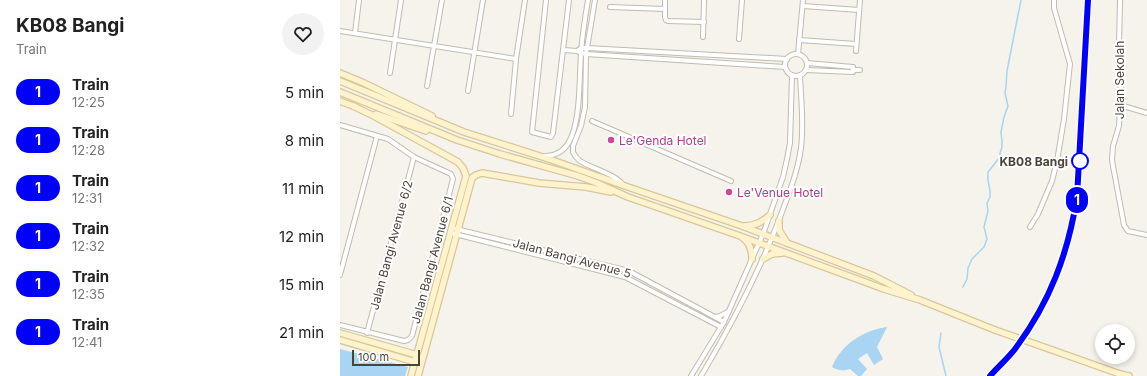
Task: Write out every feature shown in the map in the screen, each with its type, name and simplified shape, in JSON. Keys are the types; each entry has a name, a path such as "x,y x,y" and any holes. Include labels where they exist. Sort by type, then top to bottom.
{"main road":[{"path":"340,73 364,83 464,132"},
{"path":"340,81 464,132 540,156 742,226 874,276 920,300"},
{"path":"340,92 457,140"},
{"path":"340,101 398,122 500,154 578,176 628,197 884,289 920,300 995,330 1129,376"},
{"path":"353,106 392,125 453,159 461,165 465,171 466,176 454,231 418,376"},
{"path":"411,376 454,231 472,178 482,173 539,183 592,188 628,197"},
{"path":"742,226 760,223 770,215"},
{"path":"779,221 779,230 787,243"},
{"path":"740,236 746,240 752,254 752,259"},
{"path":"763,259 772,254 786,253"},
{"path":"340,333 417,355 422,360"},
{"path":"340,340 415,362 422,360"}],"street":[{"path":"355,33 359,0"},
{"path":"390,73 401,0"},
{"path":"427,86 442,0"},
{"path":"468,91 483,0"},
{"path":"511,114 516,59 525,0"},
{"path":"546,0 532,132 551,137 553,133 570,0"},
{"path":"540,156 550,156 560,152 565,148 573,133 577,108 580,51 588,0"},
{"path":"595,0 586,54 585,109 581,126 573,146 576,157 580,161 616,178 622,182 624,186"},
{"path":"665,0 666,20 704,22"},
{"path":"703,37 704,0"},
{"path":"739,39 742,0"},
{"path":"798,54 803,0"},
{"path":"856,51 860,0"},
{"path":"1030,227 1038,214 1052,181 1057,161 1064,119 1070,64 1054,8 1054,0"},
{"name":"Jalan Sekolah","path":"1120,0 1119,46 1121,83 1119,126 1113,146 1112,160 1124,225 1128,231 1147,235"},
{"path":"803,6 859,10"},
{"path":"610,8 665,9"},
{"path":"340,31 516,59"},
{"path":"799,40 856,44"},
{"path":"580,51 587,48 787,59 792,55 798,54 804,57 807,63 806,70 800,75 792,75 786,67 787,59"},
{"path":"563,50 580,51 586,54 786,67"},
{"path":"807,63 853,67 853,70"},
{"path":"806,70 853,72 853,70 860,70"},
{"path":"722,338 729,311 763,234 788,159 790,143 792,75"},
{"path":"734,319 721,327 693,374 701,376 734,319 763,259 794,180 802,133 800,75"},
{"path":"1120,105 1147,113"},
{"path":"592,122 731,181"},
{"path":"340,125 388,139 414,157"},
{"path":"340,275 377,136"},
{"name":"Jalan Bangi Avenue 6/1","path":"367,333 404,341 408,340 412,336 453,179 451,174 414,157"},
{"name":"Jalan Bangi Avenue 6/2","path":"367,333 414,157"},
{"name":"Jalan Bangi Avenue 5","path":"454,231 629,270 725,324"},
{"name":"Jalan Bangi Avenue 5","path":"454,231 625,277 721,327"},
{"path":"714,317 720,316 729,311"},
{"path":"714,323 716,335"},
{"path":"340,325 367,333"}],"water":[{"path":"887,327 877,347 883,359 874,365 867,353 858,359 867,369 861,376 858,376 850,369 841,370 832,367 836,359 847,345 861,335"},
{"path":"340,349 408,367 405,376 340,376"}],"waterway":[{"path":"963,287 967,279 968,268 972,259 984,247 987,239 984,227 988,211 987,203 990,197 988,172 1000,157 1002,147 1001,132 1008,106 1005,93 1007,71 1021,0"},
{"path":"941,333 939,347 946,376"}],"railway":[{"path":"990,376 1015,349 1027,331 1048,295 1063,258 1077,197 1088,0"}],"train":[{"name":"1","path":"990,376 1014,350 1038,315 1052,288 1069,239 1077,197 1088,0"}],"place":[{"name":"Le'Genda Hotel","path":"611,140"},
{"name":"KB08 Bangi","path":"1080,161"},
{"name":"Le'Venue Hotel","path":"729,192"}]}
